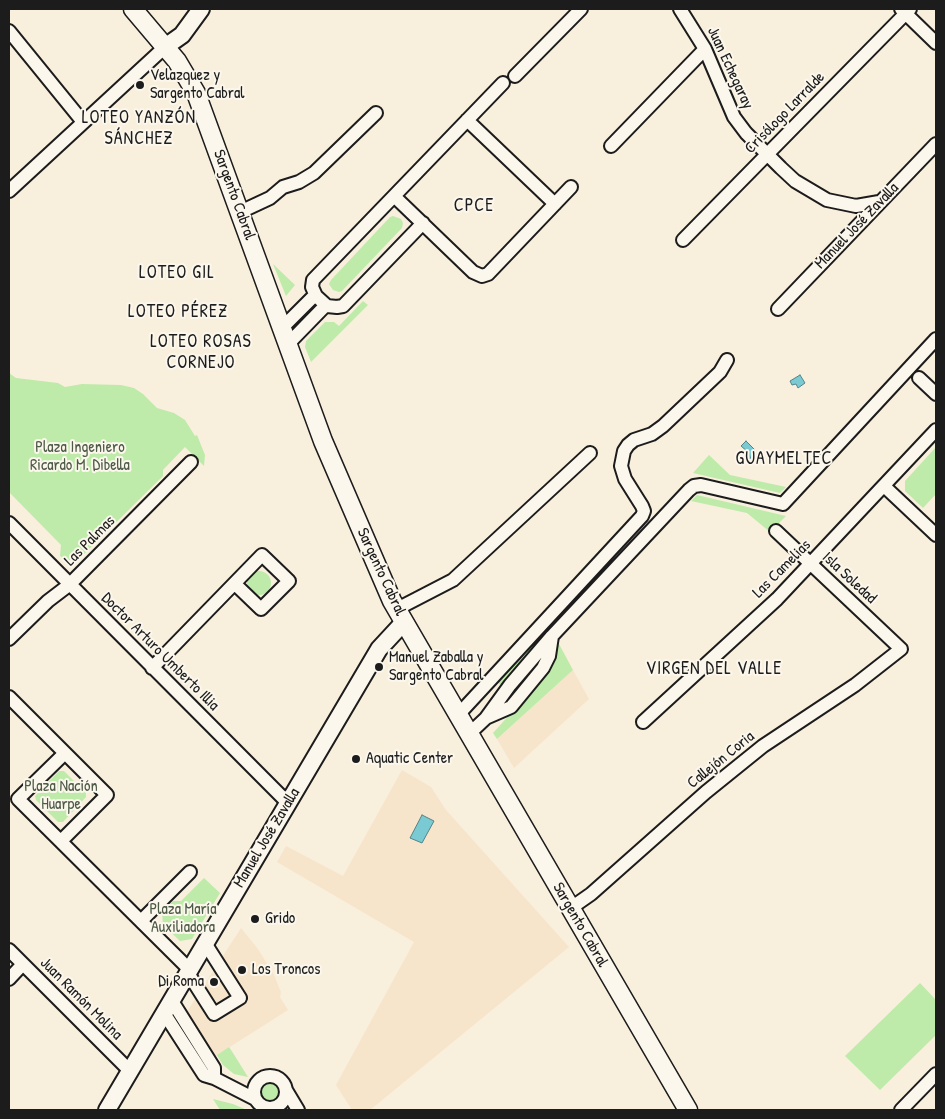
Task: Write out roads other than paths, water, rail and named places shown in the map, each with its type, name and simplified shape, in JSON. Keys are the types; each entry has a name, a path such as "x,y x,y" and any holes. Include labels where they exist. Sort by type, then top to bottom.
{"main road":[{"name":"Sargento Cabral","path":"133,9 177,61 192,84 323,441 392,601 688,1110"}],"street":[{"path":"9,191 165,47 182,35 201,9"},
{"path":"515,76 580,9"},
{"name":"Juan Echegaray","path":"680,9 705,49 734,117 746,133 767,154 795,181 827,200 856,206 879,202"},
{"path":"906,10 936,43"},
{"name":"Crisólogo Larralde","path":"683,240 906,10"},
{"path":"12,40 84,122"},
{"path":"611,146 705,49"},
{"path":"422,223 343,306 332,307 326,305 315,295 312,287 313,280 503,83"},
{"path":"240,212 270,198 283,187 299,182 314,173 376,113"},
{"path":"467,120 555,204"},
{"name":"Manuel José Zavalla","path":"778,309 936,144"},
{"path":"394,196 474,272 482,276 488,274 570,187"},
{"path":"285,336 315,295"},
{"path":"285,336 326,305"},
{"path":"469,734 486,718 510,685 552,636 682,496 694,486 701,485 783,504 936,339"},
{"path":"458,715 642,516 644,510 625,479 621,466 624,452 628,445 634,440 657,431 663,426 720,372 727,360"},
{"path":"919,378 936,394"},
{"name":"Las Camelias","path":"643,722 777,599 936,430"},
{"path":"400,616 452,580 590,453"},
{"name":"Las Palmas","path":"9,639 48,601 69,585 191,462"},
{"path":"884,486 936,535"},
{"name":"Doctor Arturo Umberto Illia","path":"9,524 288,803"},
{"name":"Isla Soledad","path":"776,531 901,649"},
{"path":"152,668 235,584"},
{"name":"Manuel José Zavalla","path":"107,1110 400,616"},
{"name":"Callejón Coria","path":"571,908 591,894 706,792 763,746 855,685 901,649"},
{"path":"9,697 107,795 61,841"},
{"path":"64,753 18,799 189,971 214,1014 240,998 205,943"},
{"path":"141,921 190,872"},
{"name":"Juan Ramón Molina","path":"9,950 130,1071"},
{"path":"9,979 23,964"},
{"path":"168,1007 182,1042 204,1075 239,1090 268,1109 280,1105 286,1090"},
{"path":"168,1007 214,1068 214,1078"},
{"path":"901,1110 936,1074"},
{"path":"239,1090 246,1090 262,1078 272,1076 281,1081 298,1110"},
{"path":"255,1085 255,1099"}],"water":[{"path":"800,375 805,383 798,388 796,384 792,385 790,381"},
{"path":"746,441 755,450 750,459 747,458 748,452 741,446"},
{"path":"422,815 434,821 422,843 410,838"}],"place":[{"name":"Velazquez y Sargento Cabral","path":"140,85"},
{"name":"Manuel Zaballa y Sargento Cabral","path":"379,667"},
{"name":"Aquatic Center","path":"356,759"},
{"name":"Grido","path":"255,919"},
{"name":"Los Troncos","path":"242,970"},
{"name":"Di Roma","path":"214,982"}],"district":[{"name":"LOTEO YANZÓN SÁNCHEZ","path":"139,128"},
{"name":"CPCE","path":"474,206"},
{"name":"LOTEO GIL","path":"177,273"},
{"name":"LOTEO PÉREZ","path":"178,312"},
{"name":"LOTEO ROSAS CORNEJO","path":"201,352"},
{"name":"GUAYMELTEC","path":"784,459"},
{"name":"VIRGEN DEL VALLE","path":"714,669"}],"park label":[{"name":"Plaza Ingeniero Ricardo M. Dibella","path":"80,457"},
{"name":"Plaza Nación Huarpe","path":"61,796"},
{"name":"Plaza María Auxiliadora","path":"183,919"}]}
